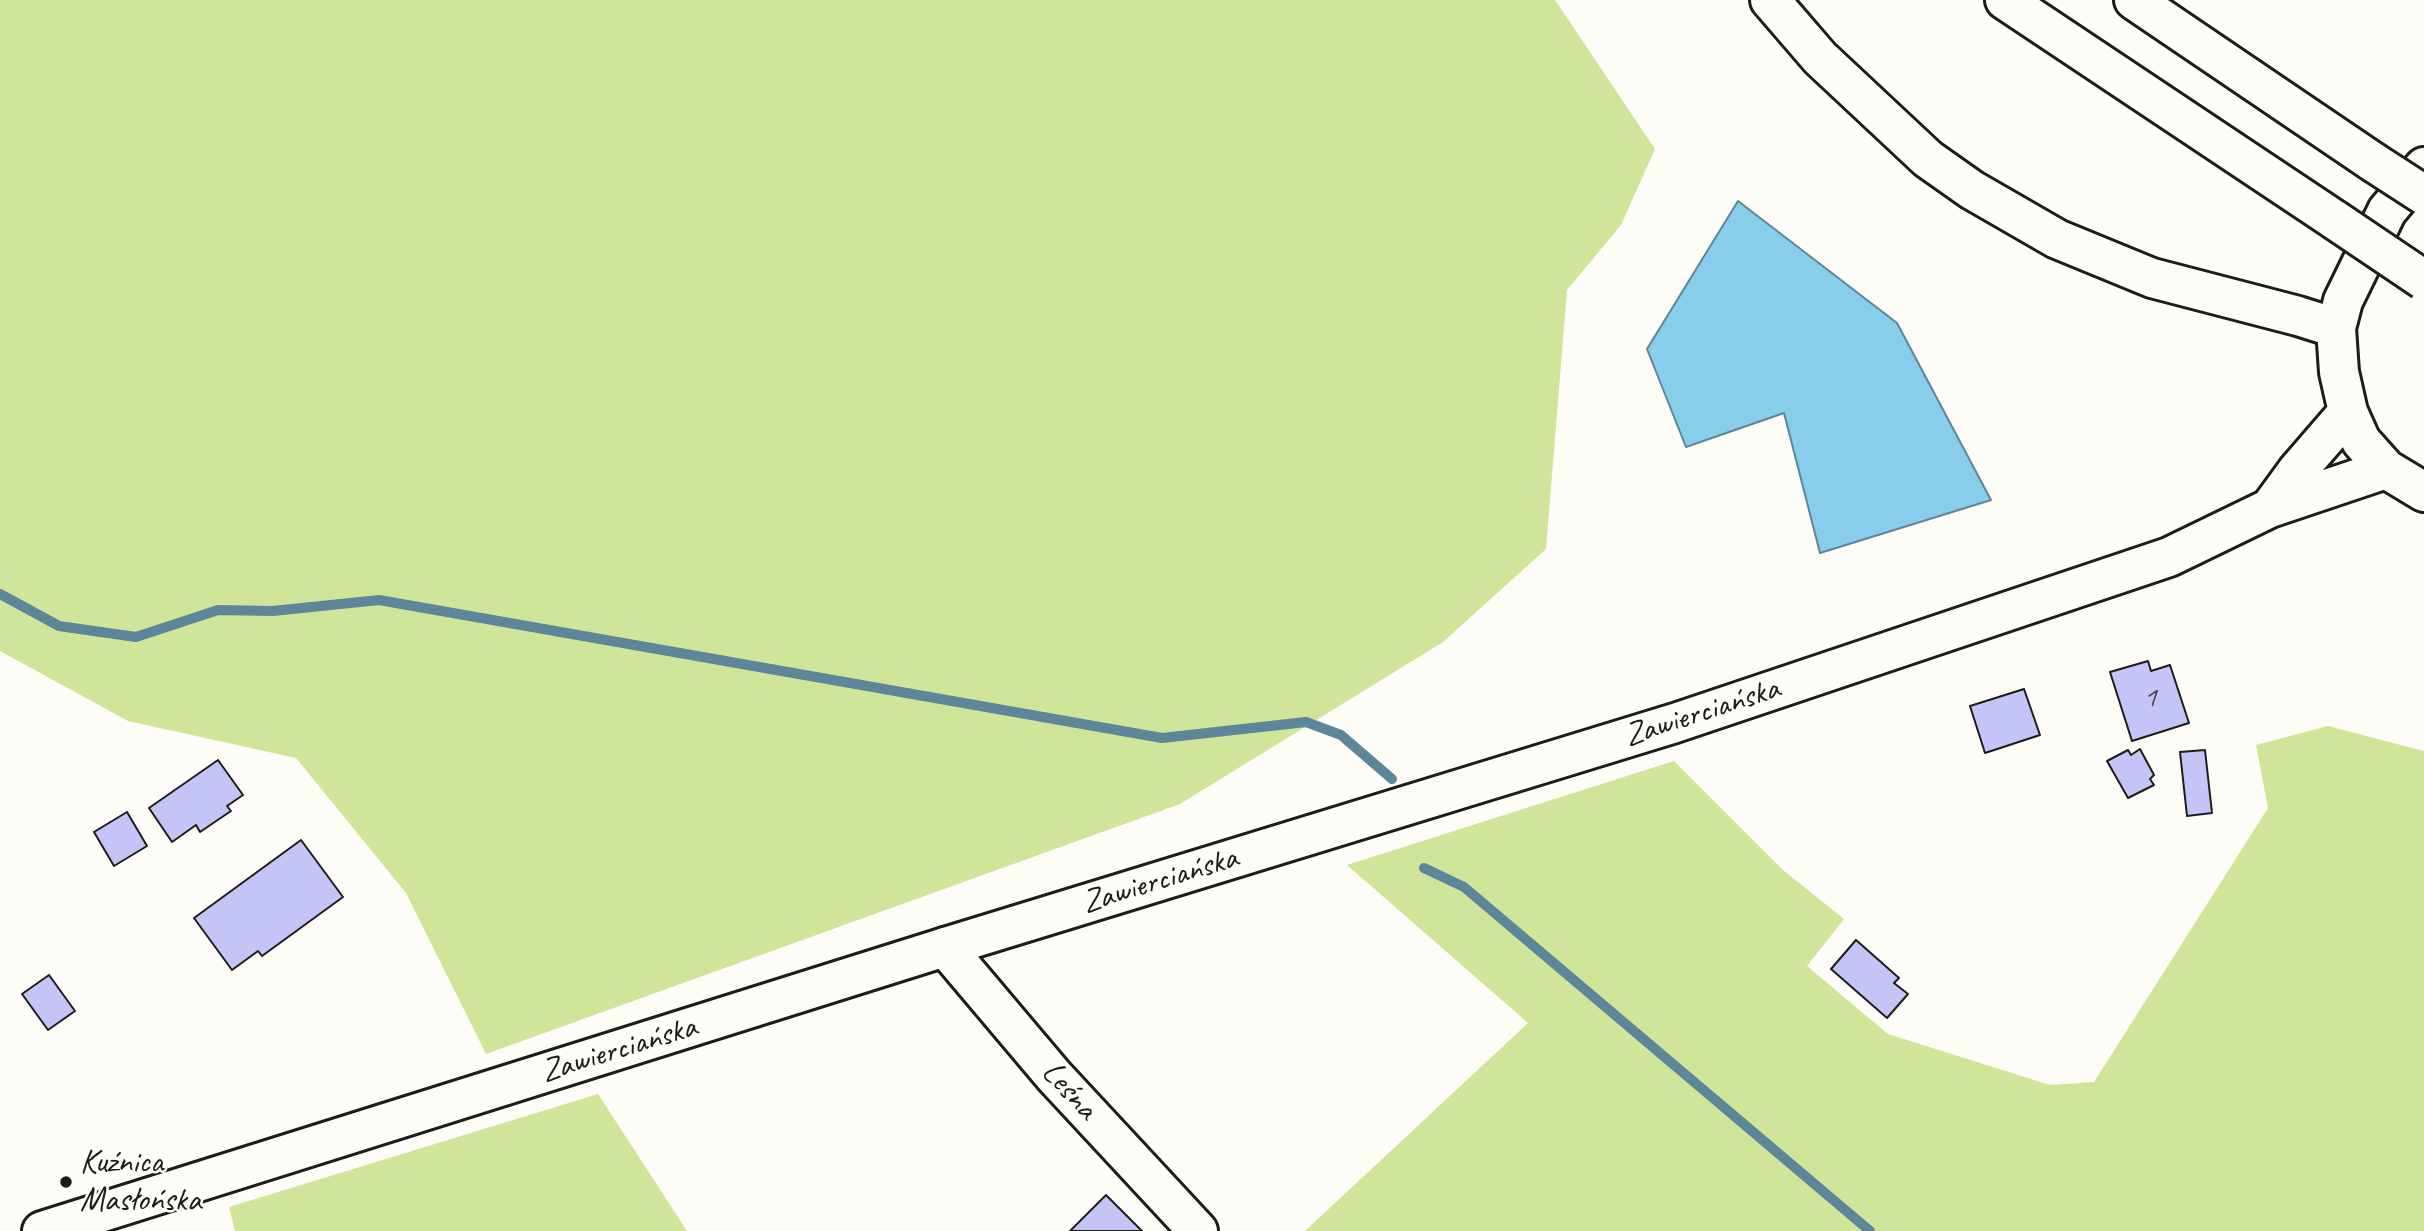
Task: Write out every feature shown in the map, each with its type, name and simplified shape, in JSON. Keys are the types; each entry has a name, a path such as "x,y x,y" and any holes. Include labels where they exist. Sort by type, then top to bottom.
{"main road":[{"path":"1770,0 1820,58 1928,159 1972,190 2046,233 2152,278 2336,328"},
{"path":"2005,0 2424,280"},
{"path":"2134,0 2424,195"},
{"path":"2424,167 2388,211 2353,278 2336,328 2339,372 2348,412 2361,441 2386,469 2424,492"},
{"name":"Zawierciańska","path":"2270,508 2297,471 2348,412"},
{"name":"Zawierciańska","path":"42,1231 945,947 1675,723 2169,557 2270,508 2386,469"},
{"name":"Leśna","path":"945,947 1054,1076 1198,1231"}],"green space":[{"path":"0,0 1555,0 1655,149 1621,225 1567,290 1546,549 1443,642 1180,804 486,1054 406,893 296,758 128,721 0,651"},
{"path":"2328,726 2424,751 2424,1231 1305,1231 1528,1023 1347,865 1674,761 1783,870 1844,919 1807,966 1888,1034 2050,1085 2094,1082 2268,808 2256,745"},
{"path":"598,1094 687,1231 235,1231 229,1207"}],"water":[{"path":"1738,201 1897,323 1991,500 1820,553 1784,413 1686,447 1647,349"}],"building":[{"path":"2148,661 2151,671 2170,665 2189,723 2132,741 2110,672"},
{"path":"2024,689 2040,735 1985,753 1970,706"},
{"path":"2140,749 2154,775 2150,779 2154,785 2128,798 2107,761 2128,750 2131,755"},
{"path":"2205,750 2212,813 2187,816 2180,752"},
{"path":"218,760 243,795 227,806 231,811 200,832 196,825 172,842 149,808"},
{"path":"127,812 147,846 114,866 94,832"},
{"path":"301,840 343,897 262,956 258,951 232,970 194,918"},
{"path":"1856,940 1899,978 1894,983 1908,994 1887,1018 1831,969"},
{"path":"49,975 75,1011 48,1030 22,994"},
{"path":"1106,1195 1142,1231 1070,1231"}],"waterway":[{"path":"0,594 59,626 136,637 218,610 273,611 379,600 1162,738 1306,722 1341,735 1392,779"},
{"path":"1424,868 1464,887 1870,1231"}],"place":[{"name":"Kuźnica Masłońska","path":"66,1182"}]}
